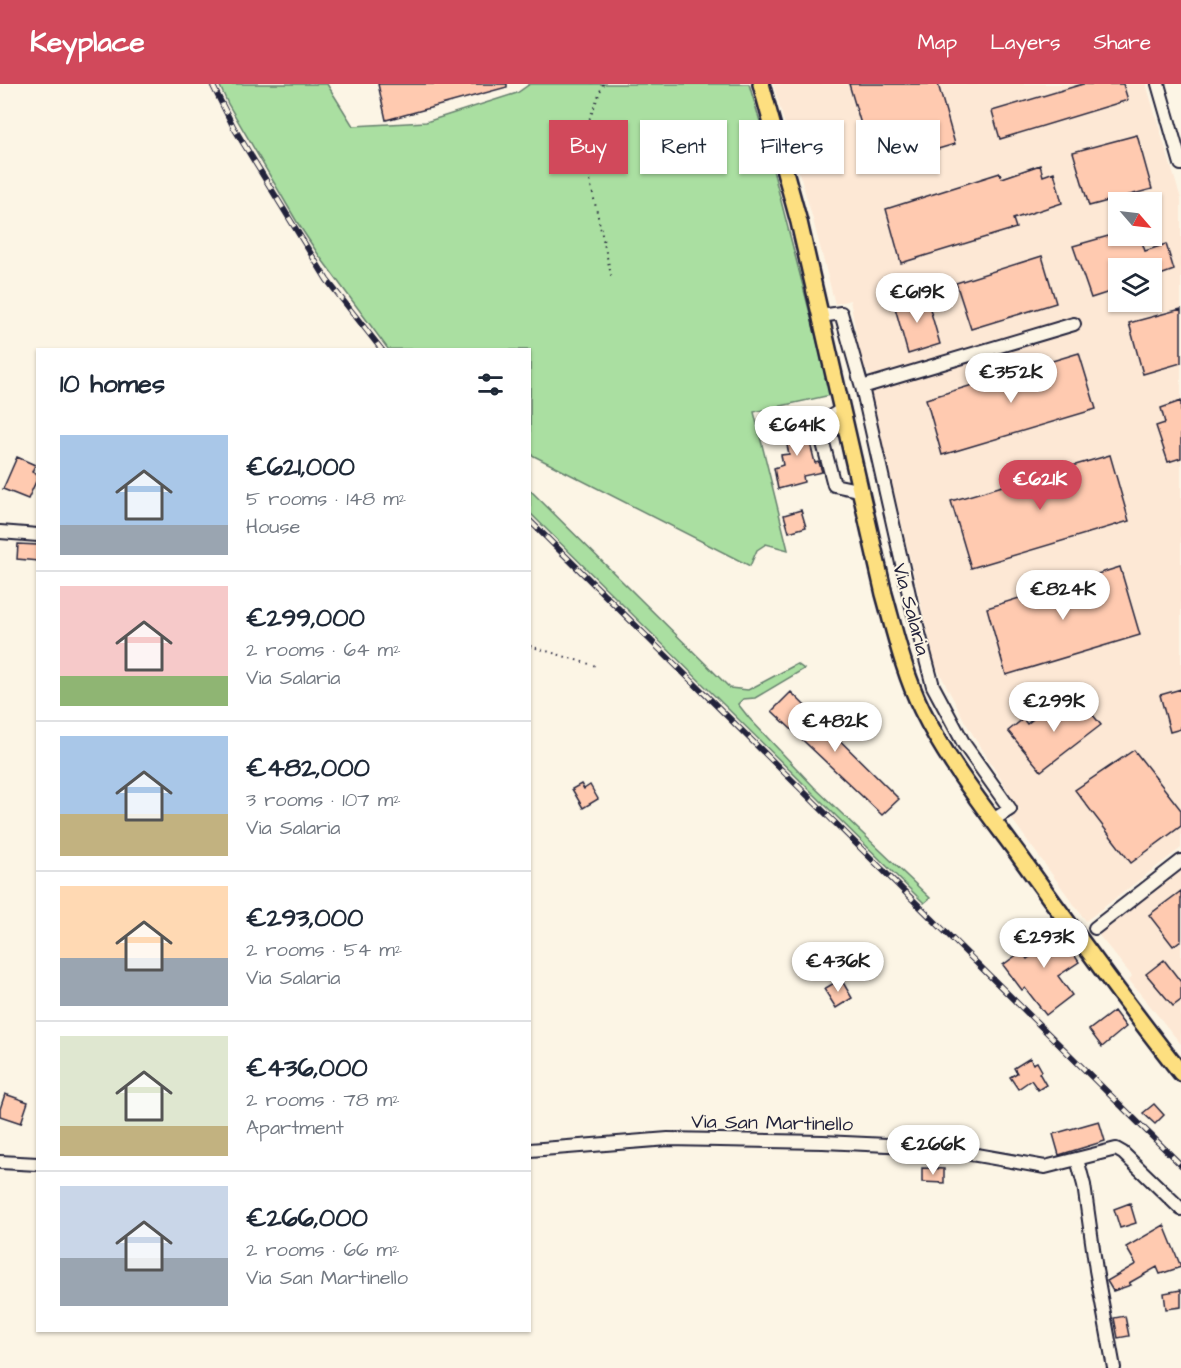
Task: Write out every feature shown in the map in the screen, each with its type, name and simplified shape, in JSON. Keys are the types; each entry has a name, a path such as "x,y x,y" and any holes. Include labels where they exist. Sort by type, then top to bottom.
{"main road":[{"name":"Via Salaria","path":"761,84 799,222 884,594 900,653 916,697 940,744 993,820 1134,1014 1181,1073"}],"street":[{"path":"1158,84 1181,164"},
{"path":"821,316 841,313 862,387 911,603 933,686 964,744 1010,808 993,820"},
{"path":"862,387 1074,324"},
{"path":"843,409 818,424 834,485 862,492"},
{"path":"0,532 36,535"},
{"path":"1095,928 1181,861"},
{"name":"Via San Martinello","path":"531,1150 686,1139 824,1142 931,1147 1039,1167 1055,1166 1118,1149 1181,1209"},
{"path":"1077,1159 1084,1185 1096,1270 1114,1368"},
{"path":"0,1162 36,1164"}],"path":[{"path":"603,84 581,141 612,279"},
{"path":"531,646 596,666"}],"shaded area":[{"path":"773,84 1146,84 1181,199 1181,848 1086,921 1011,818 1020,810 965,722 935,664 870,392 1079,329 1076,318 880,377 871,376 862,365 850,300 835,304 800,174 844,174 844,120 784,120"},
{"path":"1181,870 1181,1044 1129,980 1132,976 1097,933"}],"green space":[{"path":"219,84 327,84 353,126 426,122 517,93 530,84 749,84 760,120 739,120 739,174 774,174 831,395 754,412 788,550 766,544 757,550 750,566 531,455 531,348 387,348 297,222 228,104"},
{"path":"531,491 730,688 748,690 797,664 804,669 755,698 743,699 738,704 814,787 930,898 924,903 531,514"}],"building":[{"path":"378,84 507,84 507,87 386,120"},
{"path":"849,84 938,84 955,144 940,148 940,120 860,120"},
{"path":"1083,84 1123,84 1128,100 1000,139 992,111"},
{"path":"1137,135 1152,189 1141,192 1108,192 1108,201 1089,206 1073,152"},
{"path":"1040,165 1043,176 1054,172 1062,203 1013,219 1016,228 901,263 886,209 1000,173 1002,178"},
{"path":"1108,236 1108,246 1143,246 1145,251 1166,244 1174,270 1162,274 1162,258 1108,258 1108,293 1091,298 1073,246"},
{"path":"1042,256 1056,303 971,329 956,283"},
{"path":"926,295 940,344 908,354 894,304"},
{"path":"1181,309 1181,363 1143,374 1129,323"},
{"path":"1079,353 1096,409 942,455 926,399"},
{"path":"1181,401 1181,458 1168,462 1156,426 1165,423 1161,408"},
{"path":"804,419 815,463 819,462 822,472 803,476 804,482 778,489 774,468 783,465 781,455 789,454 784,432 791,422"},
{"path":"1110,455 1129,521 971,568 951,501"},
{"path":"17,457 35,465 32,472 36,474 36,481 28,499 3,489"},
{"path":"801,510 806,527 789,532 784,515"},
{"path":"18,544 36,545 36,561 17,559"},
{"path":"1120,567 1140,635 1006,675 987,608"},
{"path":"1181,689 1181,729 1170,732 1160,695"},
{"path":"791,692 899,799 882,815 772,711"},
{"path":"1065,703 1071,711 1083,703 1101,725 1041,771 1008,731 1023,719 1027,724 1043,711 1048,716"},
{"path":"1134,750 1181,810 1181,826 1131,863 1075,790"},
{"path":"581,784 584,789 590,785 598,799 583,808 572,789"},
{"path":"1181,891 1181,940 1173,946 1149,915"},
{"path":"1049,918 1079,962 1058,976 1072,995 1046,1015 1025,988 1022,990 1003,965 1022,951 1027,959 1045,946 1033,929"},
{"path":"1164,960 1181,982 1181,1000 1173,1006 1146,974"},
{"path":"841,979 852,998 836,1008 824,989"},
{"path":"1114,1011 1126,1027 1102,1047 1089,1030"},
{"path":"1030,1058 1033,1064 1037,1062 1042,1071 1039,1073 1046,1085 1038,1090 1031,1080 1018,1089 1010,1077 1017,1073 1014,1068"},
{"path":"5,1094 28,1102 21,1123 0,1116"},
{"path":"1154,1104 1164,1115 1155,1124 1143,1113"},
{"path":"1099,1121 1105,1141 1059,1155 1053,1134"},
{"path":"922,1168 944,1169 944,1183 922,1182"},
{"path":"1130,1203 1136,1223 1120,1228 1114,1209"},
{"path":"1164,1225 1181,1267 1160,1274 1157,1267 1129,1283 1131,1285 1113,1291 1107,1281 1136,1264 1126,1247"},
{"path":"1181,1290 1181,1307 1166,1309 1164,1293"},
{"path":"1125,1316 1129,1336 1118,1338 1114,1318"}],"railway":[{"path":"212,84 234,128 327,280 380,348"},
{"path":"531,522 1181,1165"}]}
